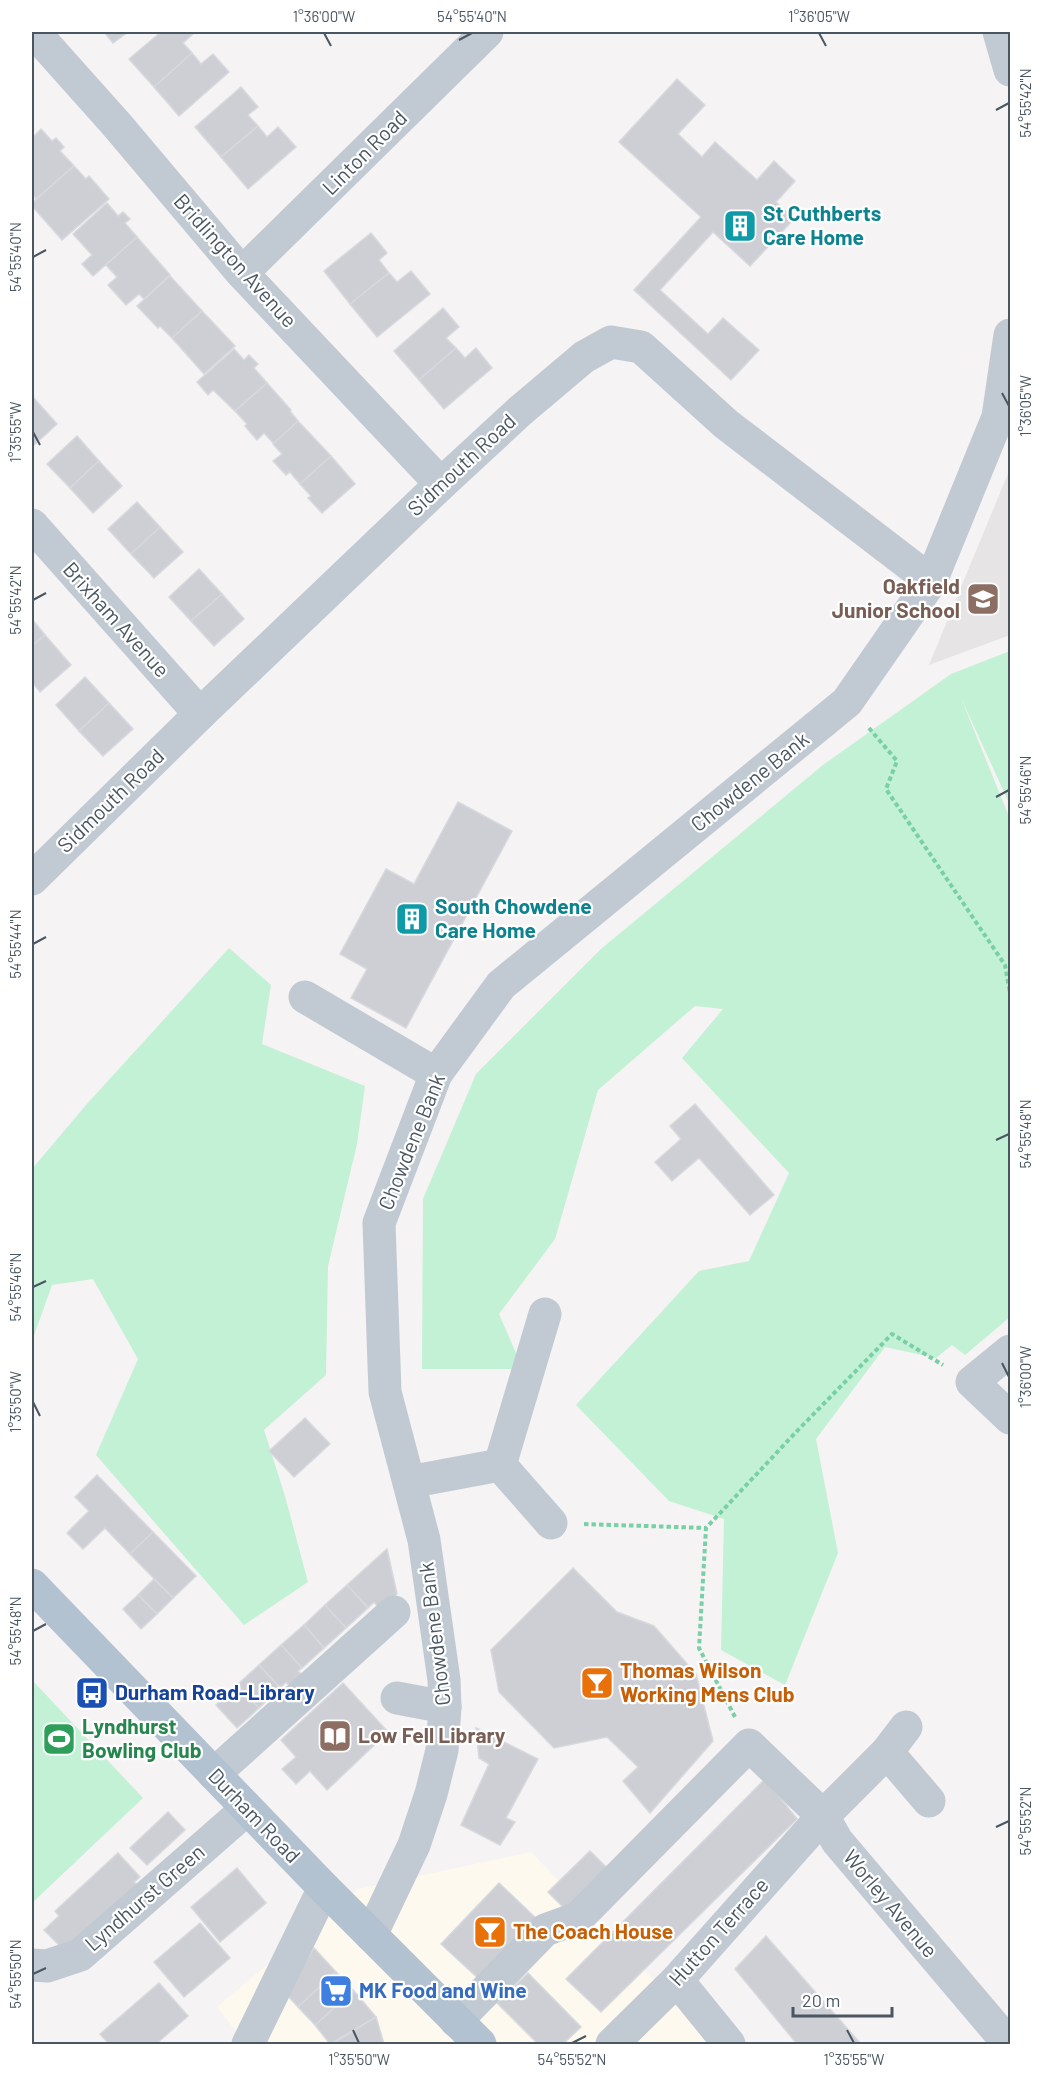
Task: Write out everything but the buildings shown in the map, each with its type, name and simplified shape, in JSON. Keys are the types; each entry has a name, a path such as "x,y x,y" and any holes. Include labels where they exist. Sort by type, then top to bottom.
{"main road":[{"name":"Durham Road","path":"32,1585 470,2037"}],"street":[{"name":"Bridlington Avenue","path":"34,32 117,125 242,273 441,484"},
{"name":"Linton Road","path":"242,273 487,32"},
{"path":"999,32 1011,70"},
{"name":"Chowdene Bank","path":"371,1935 414,1845 428,1804 442,1750 444,1680 425,1551 385,1392 380,1223 436,1074 501,985 847,702 931,581 998,417 1011,335"},
{"name":"Sidmouth Road","path":"32,879 200,714 441,484 520,411 584,357 611,342 641,347 726,424 931,581"},
{"name":"Brixham Avenue","path":"32,525 200,714"},
{"path":"305,997 436,1074"},
{"path":"500,1465 545,1314"},
{"path":"1011,1351 972,1382 1011,1418"},
{"path":"409,1482 500,1465"},
{"path":"500,1465 551,1523"},
{"path":"214,1774 394,1612"},
{"path":"397,1698 445,1707"},
{"name":"Hutton Terrace","path":"612,2044 677,1980 823,1816 897,1739 929,1801"},
{"path":"470,2037 545,1930 578,1918 749,1745"},
{"name":"Worley Avenue","path":"749,1745 823,1816 837,1841 1008,2044"},
{"name":"Lyndhurst Green","path":"32,1965 47,1966 80,1955 247,1809"},
{"path":"248,2044 324,1888"},
{"path":"677,1980 729,2044"}],"path":[{"path":"847,702 897,761 886,789 1005,965 1011,993"},
{"path":"1005,965 1011,966"},
{"path":"749,1745 699,1648 706,1528 892,1334 972,1382"},
{"path":"551,1523 706,1528"}],"shaded area":[{"name":"Oakfield Junior School","path":"1010,469 1010,635 929,665 971,563"},
{"path":"531,1852 715,2044 246,2044 217,2007 358,1889"}],"green space":[{"path":"1010,651 1010,805 961,698 1010,819 1010,1317 965,1355 952,1345 936,1358 885,1347 816,1439 838,1553 785,1685 721,1650 724,1519 669,1501 576,1405 699,1271 749,1261 789,1173 682,1058 723,1009 695,1006 598,1090 555,1239 499,1314 523,1369 422,1369 423,1199 476,1074 601,949 823,765 951,674"},
{"path":"229,948 271,985 262,1044 365,1086 357,1144 328,1266 326,1375 264,1430 285,1496 308,1582 244,1625 96,1455 138,1359 93,1279 52,1285 32,1341 32,1169 86,1105"},
{"name":"Lyndhurst Bowling Club","path":"32,1680 143,1798 32,1903"}],"place":[{"name":"St Cuthberts Care Home","path":"740,226"},
{"name":"Oakfield Junior School","path":"983,599"},
{"name":"South Chowdene Care Home","path":"412,919"},
{"name":"Thomas Wilson Working Mens Club","path":"597,1683"},
{"name":"Durham Road-Library","path":"92,1693"},
{"name":"Low Fell Library","path":"335,1736"},
{"name":"Lyndhurst Bowling Club","path":"59,1739"},
{"name":"The Coach House","path":"490,1932"},
{"name":"MK Food and Wine","path":"336,1991"}]}
